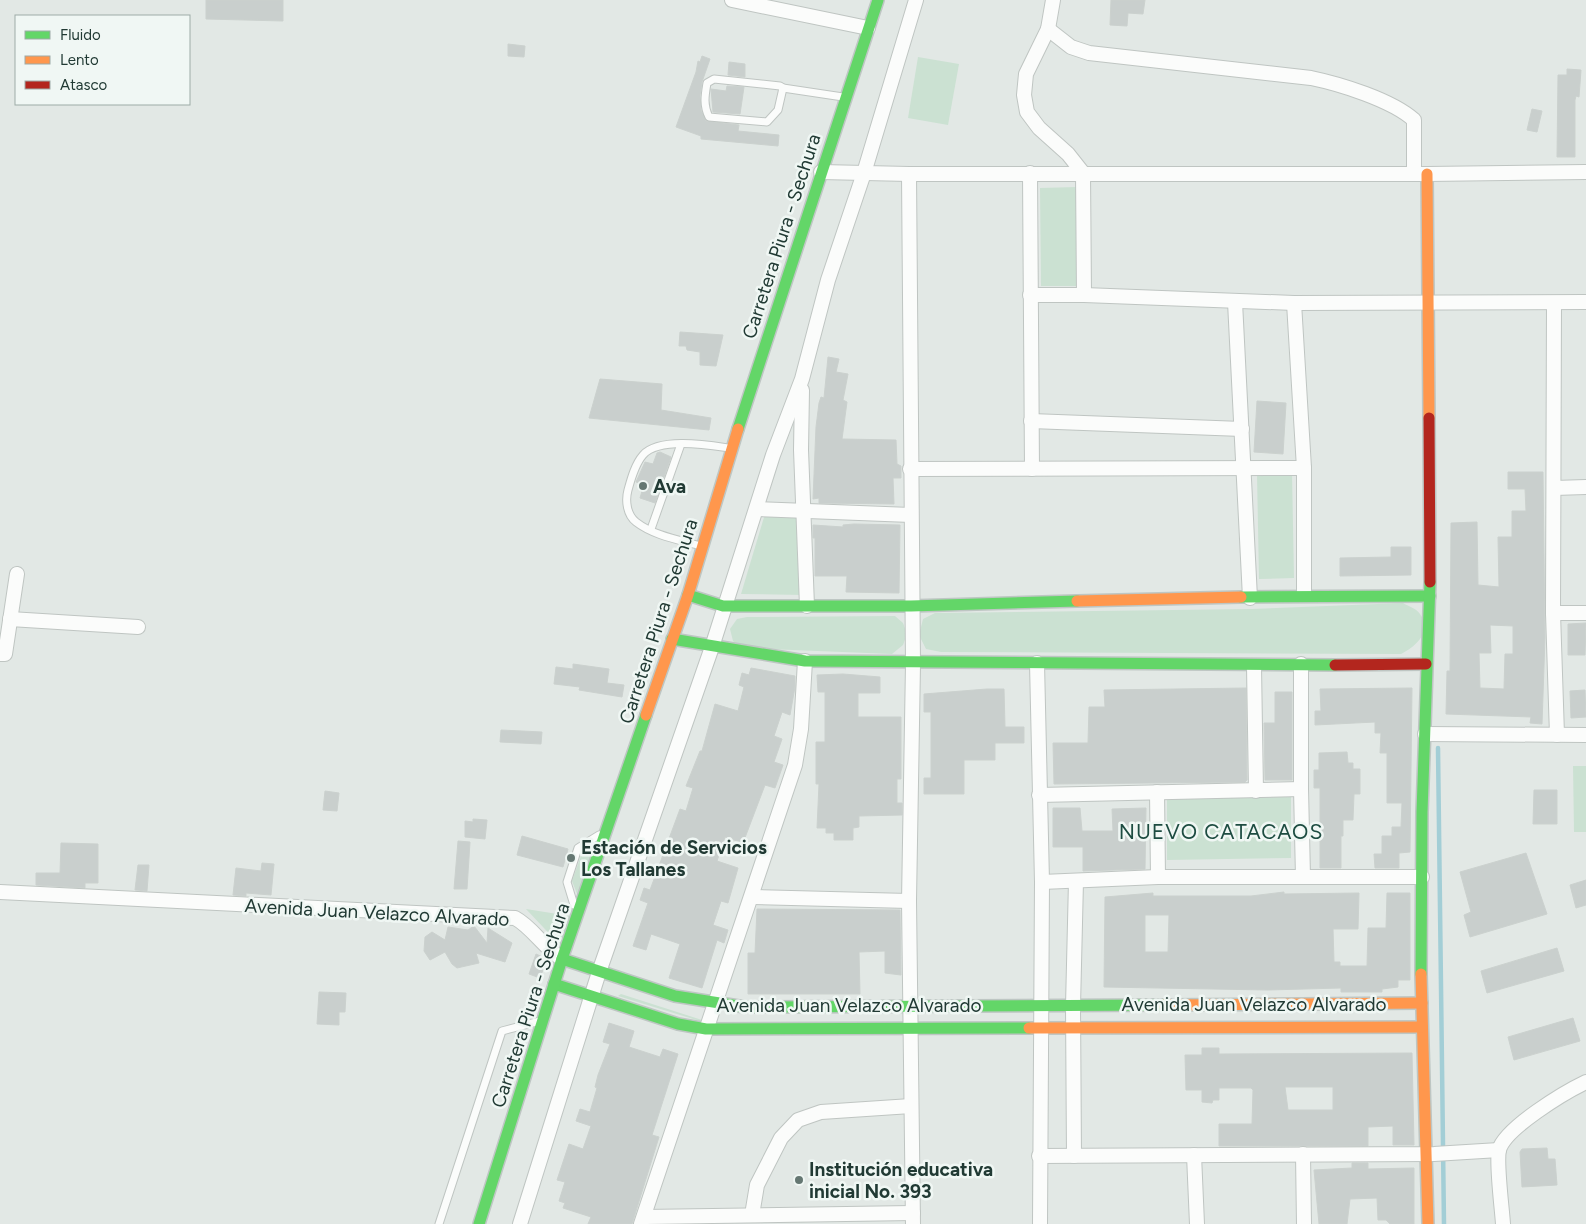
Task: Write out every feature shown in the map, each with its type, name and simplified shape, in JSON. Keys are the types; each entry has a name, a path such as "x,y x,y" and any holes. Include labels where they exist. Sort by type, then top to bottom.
{"street":[{"path":"732,0 868,28"},
{"name":"Carretera Piura - Sechura","path":"479,1224 562,959 688,595 732,448 820,172 878,0"},
{"path":"520,1224 599,972 712,647 723,606 757,509 773,455 802,379 828,280 864,173 916,0"},
{"path":"1053,0 1048,29 1026,74 1024,95 1027,112 1039,128 1068,154 1083,173 1084,295"},
{"path":"1048,29 1071,47 1089,53 1311,78 1346,86 1397,108 1414,120 1420,174 1429,302 1430,596 1426,664 1422,877 1422,1027 1431,1153 1428,1224"},
{"path":"820,172 909,174 1420,174 1586,172"},
{"path":"1030,173 1032,469"},
{"path":"804,661 801,729 795,765 642,1220 752,1215 913,1219 909,901 913,664 910,515 909,174"},
{"path":"1030,295 1084,295 1294,303 1586,302"},
{"path":"1235,302 1250,598"},
{"path":"1294,303 1304,468 1304,595"},
{"path":"1554,303 1553,613 1557,735"},
{"path":"802,379 801,450 807,606"},
{"path":"1031,421 1242,429"},
{"path":"910,469 1304,468"},
{"path":"1554,488 1586,487"},
{"path":"757,509 910,515"},
{"path":"0,654 5,654 16,574"},
{"path":"688,595 723,606 911,606 1304,595 1430,596"},
{"path":"1553,613 1586,613"},
{"path":"10,619 138,627"},
{"path":"672,638 712,647 804,661 913,664 1037,663 1254,666 1426,664"},
{"path":"1037,663 1042,882 1040,1224"},
{"path":"1301,664 1300,789 1303,877"},
{"path":"1254,666 1256,791"},
{"path":"1425,734 1586,735"},
{"path":"1039,796 1300,789"},
{"path":"1157,792 1158,877"},
{"path":"1042,882 1158,877 1422,877"},
{"path":"1074,1156 1073,1006 1076,881"},
{"name":"Avenida Juan Velazco Alvarado","path":"0,892 515,918 524,923 547,949 562,959 684,1000 715,1005 744,1007 910,1004 1073,1006 1422,1003"},
{"path":"752,897 909,901"},
{"name":"Avenida Juan Velazco Alvarado","path":"554,984 678,1024 706,1029 1074,1030 1422,1027"},
{"path":"1503,1224 1499,1150 1515,1128 1570,1090 1586,1082"},
{"path":"752,1215 757,1185 780,1138 798,1120 820,1112 911,1106"},
{"path":"1039,1156 1450,1153 1499,1150"},
{"path":"1303,1154 1304,1224"},
{"path":"1194,1155 1197,1224"}],"lane":[{"path":"783,88 778,110 767,122 709,117 705,109 707,83 714,78 846,97"},
{"path":"702,547 651,529 636,521 628,510 626,498 632,477 644,454 656,447 692,443 732,448"},
{"path":"651,529 681,444"},
{"path":"577,915 567,882 578,848 606,831"},
{"path":"439,1224 502,1031 543,1020"}],"green space":[{"path":"918,57 959,64 948,125 908,118"},
{"path":"1077,187 1078,286 1041,286 1040,188"},
{"path":"1292,473 1294,578 1259,579 1257,474"},
{"path":"765,514 800,516 803,595 741,594"},
{"path":"1403,603 1419,612 1424,627 1421,638 1417,643 1401,654 941,652 926,649 919,635 923,619 935,613 1252,609"},
{"path":"895,616 903,623 907,634 903,645 892,654 742,648 733,641 730,629 737,619 747,617"},
{"path":"1573,766 1586,766 1586,832 1574,832"},
{"path":"1291,797 1291,858 1167,860 1167,798"},
{"path":"597,845 579,899 572,881 583,850"},
{"path":"526,909 570,916 560,945"},
{"path":"621,994 702,1020 703,1022 618,996"}],"building":[{"path":"206,0 283,0 283,21 206,19"},
{"path":"1111,0 1145,0 1143,14 1128,13 1127,26 1110,25"},
{"path":"508,44 525,46 524,57 508,56"},
{"path":"702,56 710,59 702,82 700,96 701,110 706,121 739,125 738,131 779,135 778,146 701,139 701,136 676,127 696,72 698,61 700,62"},
{"path":"729,62 745,64 745,77 728,75"},
{"path":"1567,69 1581,70 1579,97 1576,96 1575,100 1575,157 1557,157 1558,75 1567,75"},
{"path":"727,86 744,87 740,114 713,112 711,89 726,91"},
{"path":"1532,109 1542,111 1537,132 1527,130"},
{"path":"680,332 723,335 716,366 700,365 700,352 687,350 686,346 679,346"},
{"path":"828,357 839,359 836,372 848,374 843,400 847,402 842,439 896,440 897,464 901,466 901,478 893,478 894,504 819,503 819,498 813,499 816,427 819,403 821,397 824,398"},
{"path":"600,379 662,384 661,410 711,418 709,430 589,418"},
{"path":"1257,401 1286,403 1283,454 1254,452"},
{"path":"660,452 671,457 655,503 640,498 644,484 636,482 645,462 653,464 657,453"},
{"path":"1508,472 1543,472 1545,637 1542,724 1530,723 1531,717 1446,714 1447,671 1450,671 1451,523 1477,522 1478,585 1499,587 1498,537 1512,537 1512,511 1526,511 1525,489 1508,489","holes":["1490,625 1513,626 1513,654 1505,654 1504,689 1480,688 1479,653 1491,653"]},
{"path":"813,525 843,527 843,525 900,525 899,593 846,592 847,576 815,576"},
{"path":"1391,547 1411,547 1411,575 1340,576 1340,558 1391,557"},
{"path":"1586,623 1585,655 1568,655 1568,624"},
{"path":"573,664 609,669 607,683 624,685 622,697 579,690 580,687 554,684 556,667 573,669"},
{"path":"751,668 795,676 795,687 790,715 782,712 774,736 782,739 774,762 783,765 775,788 765,785 743,843 725,837 717,861 738,868 728,903 721,901 713,925 728,930 724,943 717,940 702,988 669,978 680,944 651,934 646,950 633,946 648,903 640,900 644,888 650,890 680,809 686,811 693,788 686,786 700,751 702,751 715,704 738,711 744,687 739,685 742,673 749,675"},
{"path":"843,674 880,677 880,693 858,693 858,717 901,717 901,779 897,779 897,803 902,803 902,815 859,816 859,827 853,828 853,840 834,840 834,833 826,833 826,828 817,828 819,784 816,784 816,742 825,742 825,692 818,692 817,675"},
{"path":"1246,688 1247,780 1245,782 1054,784 1053,743 1088,743 1089,707 1105,707 1104,690"},
{"path":"1412,688 1410,852 1399,853 1399,868 1375,868 1374,854 1382,854 1382,836 1392,836 1392,827 1401,827 1402,803 1387,803 1387,753 1380,753 1381,733 1375,733 1375,722 1315,725 1315,711 1321,711 1320,689"},
{"path":"1004,689 1005,727 1024,727 1024,743 995,743 995,760 964,760 964,794 924,794 924,778 931,778 931,712 924,712 924,694"},
{"path":"1585,690 1586,717 1571,718 1570,691"},
{"path":"1275,692 1292,692 1292,780 1265,780 1264,723 1275,723"},
{"path":"501,730 542,732 541,744 500,742"},
{"path":"1347,752 1348,763 1353,763 1353,769 1360,769 1360,794 1354,794 1353,820 1343,820 1341,868 1320,868 1320,788 1314,788 1314,770 1319,770 1319,753"},
{"path":"1534,790 1557,790 1557,824 1533,824"},
{"path":"325,791 339,793 337,811 323,810"},
{"path":"1053,808 1080,808 1082,831 1113,831 1112,809 1146,808 1145,869 1083,871 1083,847 1053,847"},
{"path":"473,819 487,820 485,839 465,837 465,821 473,822"},
{"path":"522,836 568,849 563,867 517,855"},
{"path":"458,841 470,842 467,889 454,889"},
{"path":"61,843 98,844 98,883 85,883 85,888 36,885 36,873 60,873"},
{"path":"1526,853 1547,914 1470,937 1464,915 1471,912 1460,872"},
{"path":"262,863 274,864 271,895 246,893 246,896 233,895 236,868 261,871"},
{"path":"138,865 149,865 147,891 135,890"},
{"path":"1586,880 1586,905 1576,908 1570,885"},
{"path":"1284,892 1284,894 1359,893 1358,929 1333,929 1334,962 1340,962 1340,966 1367,966 1368,928 1386,928 1387,893 1410,893 1410,980 1398,980 1398,987 1382,989 1382,992 1341,992 1341,988 1268,990 1104,987 1105,897 1153,893 1153,896 1251,896","holes":["1145,915 1169,915 1168,952 1145,952"]},
{"path":"757,909 900,910 901,975 885,973 885,951 859,952 860,994 748,994 748,953 755,953"},
{"path":"474,926 487,943 488,928 512,943 505,962 476,953 479,963 457,968 452,964 445,952 430,960 424,951 425,937 432,932 445,940 448,927 468,930"},
{"path":"1557,948 1564,971 1487,993 1481,971"},
{"path":"536,954 547,959 540,978 529,974"},
{"path":"319,992 346,993 345,1012 339,1012 339,1025 317,1024"},
{"path":"1573,1018 1580,1041 1514,1060 1508,1037"},
{"path":"609,1023 634,1031 629,1047 660,1057 663,1049 678,1054 652,1135 659,1137 632,1224 588,1224 591,1217 563,1208 565,1203 559,1201 565,1182 557,1180 569,1144 583,1149 591,1126 576,1121 580,1109 590,1112 597,1088 595,1087 598,1075 610,1044 603,1042"},
{"path":"1202,1048 1219,1048 1219,1054 1412,1053 1414,1145 1393,1145 1393,1126 1368,1127 1368,1146 1219,1146 1219,1124 1252,1124 1253,1090 1251,1088 1219,1088 1219,1100 1213,1100 1212,1103 1202,1102 1202,1090 1186,1090 1185,1055 1202,1055","holes":["1285,1087 1333,1087 1333,1110 1288,1110"]},
{"path":"1547,1148 1548,1159 1555,1159 1557,1185 1522,1187 1520,1152 1522,1149"},
{"path":"1352,1163 1368,1163 1368,1169 1414,1168 1414,1224 1390,1224 1386,1220 1378,1220 1377,1198 1350,1199 1347,1224 1319,1224 1314,1170 1352,1168"}],"waterway":[{"path":"1438,748 1444,1224"}],"traffic: fast":[{"path":"738,429 878,0"},
{"path":"1421,974 1422,812 1430,582"},
{"path":"688,595 723,606 911,606 1077,601"},
{"path":"1241,597 1430,596"},
{"path":"672,639 805,661 1335,665"},
{"path":"479,1224 562,959 646,715"},
{"path":"562,959 675,996 745,1007 1164,1005"},
{"path":"554,984 678,1024 706,1029 1029,1028"}],"traffic: slow":[{"path":"1427,174 1429,418"},
{"path":"646,715 688,595 738,429"},
{"path":"1077,601 1241,597"},
{"path":"1421,974 1428,1224"},
{"path":"1164,1005 1422,1003"},
{"path":"1029,1028 1422,1027"}],"traffic: jam":[{"path":"1429,418 1430,582"},
{"path":"1335,665 1426,664"}],"place":[{"name":"Ava","path":"643,486"},
{"name":"Estación de Servicios Los Tallanes","path":"571,858"},
{"name":"Institución educativa inicial No. 393","path":"799,1180"}],"district":[{"name":"NUEVO CATACAOS","path":"1221,832"}]}
